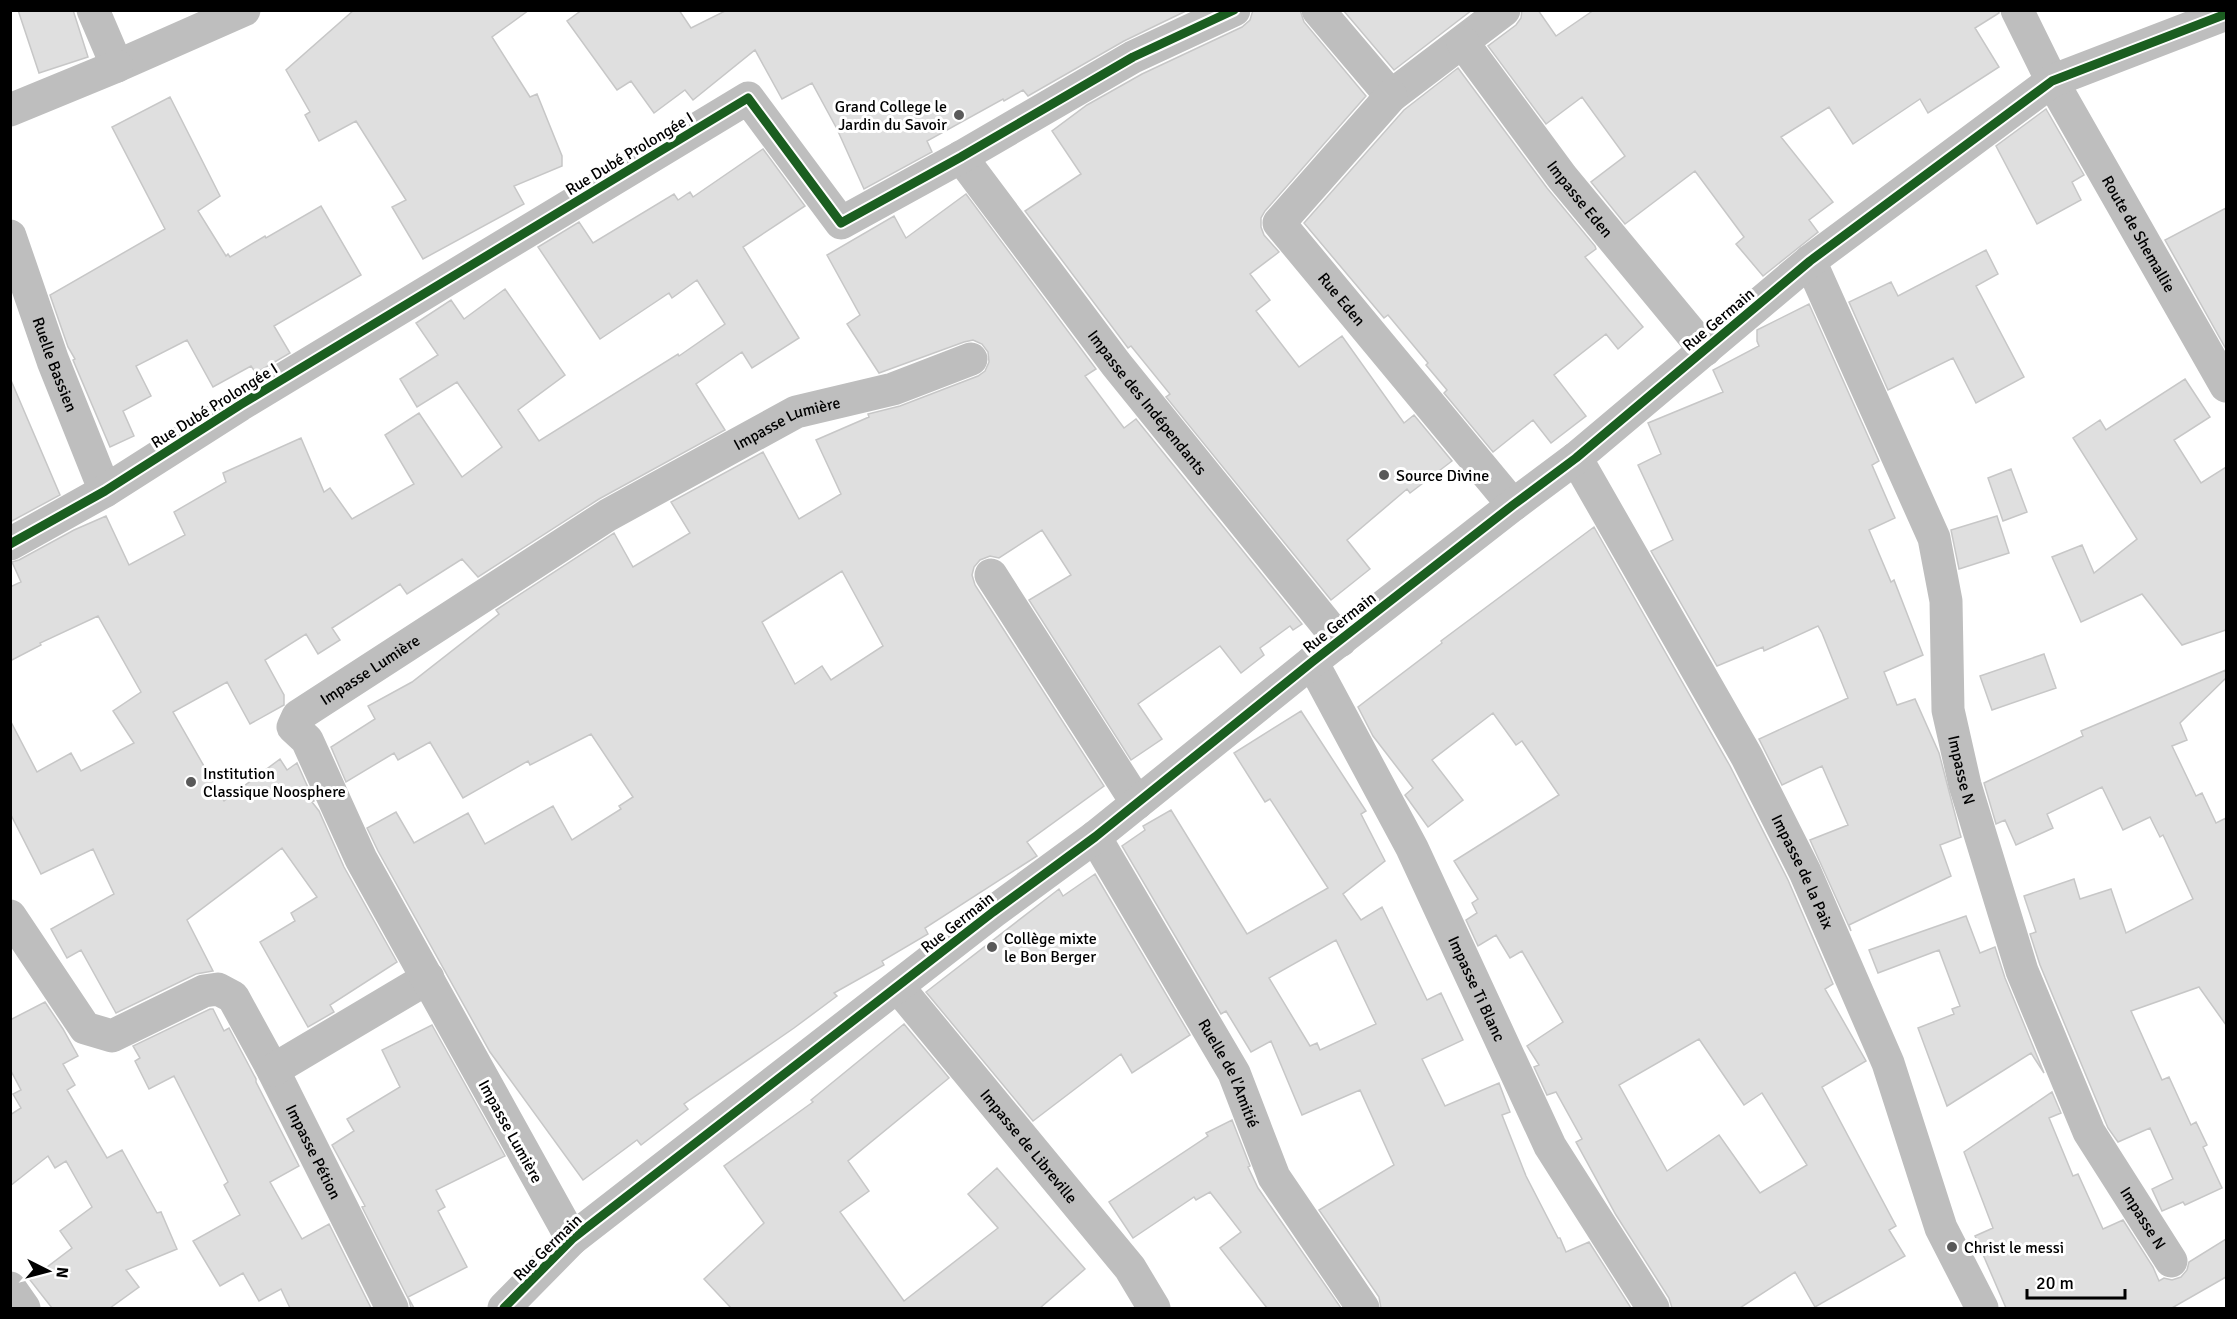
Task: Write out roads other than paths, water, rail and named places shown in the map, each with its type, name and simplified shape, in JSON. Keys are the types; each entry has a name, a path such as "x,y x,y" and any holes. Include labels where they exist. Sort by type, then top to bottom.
{"street":[{"path":"93,10 117,66"},
{"path":"10,110 244,10"},
{"name":"Rue Dubé Prolongée I","path":"10,544 105,491 240,405 748,99 841,223 962,157 1133,57 1234,10"},
{"path":"1318,10 1391,96 1504,10"},
{"name":"Route de Shemallie","path":"2017,10 2052,81 2226,386"},
{"name":"Rue Germain","path":"508,1307 572,1239 993,912 1095,837 1312,662 1576,458 1810,261 2052,81 2226,14"},
{"name":"Impasse Eden","path":"1463,43 1562,177 1705,350"},
{"name":"Rue Eden","path":"1391,96 1279,223 1513,505"},
{"name":"Impasse des Indépendants","path":"962,157 1116,364 1340,641"},
{"name":"Ruelle Bassien","path":"10,236 53,361 105,491"},
{"name":"Impasse N","path":"1810,261 1934,538 1946,601 1948,710 1965,784 2022,971 2089,1132 2171,1261"},
{"name":"Impasse Lumière","path":"572,1239 361,859 307,740 293,727 298,716 609,515 796,412 893,389 971,359"},
{"name":"Impasse de la Paix","path":"1576,458 1747,757 1804,873 1888,1063 1941,1228 1982,1308"},
{"path":"991,575 1137,803"},
{"name":"Impasse Ti Blanc","path":"1312,662 1412,848 1550,1146 1653,1308"},
{"name":"Ruelle de l'Amitié","path":"1095,837 1234,1073 1274,1177 1363,1308"},
{"name":"Impasse Pétion","path":"10,916 85,1028 96,1033 112,1036 204,992 218,989 233,996 273,1070 392,1308"},
{"path":"273,1070 428,978"},
{"name":"Impasse de Libreville","path":"898,987 1130,1268 1154,1308"},
{"path":"10,1288 24,1308"}],"place":[{"name":"Grand College le Jardin du Savoir","path":"959,115"},
{"name":"Source Divine","path":"1384,475"},
{"name":"Institution Classique Noosphere","path":"191,782"},
{"name":"Collège mixte le Bon Berger","path":"992,947"},
{"name":"Christ le messi","path":"1952,1247"}]}
